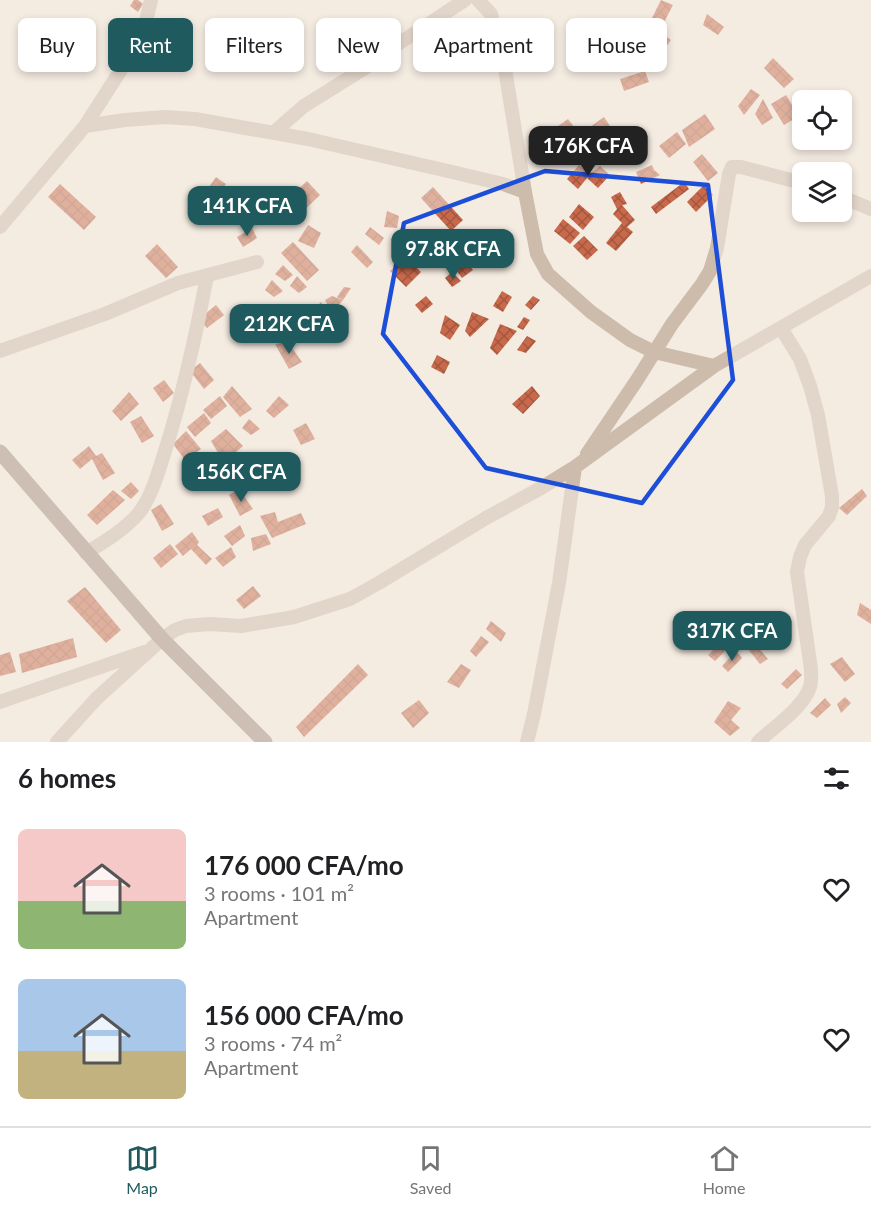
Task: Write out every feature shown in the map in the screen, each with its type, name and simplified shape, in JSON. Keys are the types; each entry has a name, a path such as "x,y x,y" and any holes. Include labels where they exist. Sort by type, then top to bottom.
{"main road":[{"path":"0,452 162,639 265,742"}],"street":[{"path":"0,226 85,126 133,51 145,25 151,0"},
{"path":"273,133 304,106 369,66 392,48 465,0"},
{"path":"478,0 491,14 504,63 537,254 548,274 591,312 630,340 654,352 714,366"},
{"path":"85,126 165,117 195,119 308,139 503,184 525,192"},
{"path":"527,742 559,583 579,464 710,271 717,248 729,174 732,168 741,167 762,171 792,180"},
{"path":"852,201 871,209"},
{"path":"0,351 105,314 178,283 257,262"},
{"path":"86,553 115,534 139,513 152,490 178,409 207,276"},
{"path":"57,742 96,699 175,630 186,626 210,624 241,626 294,617 350,599 541,488 579,464 714,366 871,276"},
{"path":"758,742 797,707 809,689 811,669 797,572 805,545 829,516 832,507 818,415 810,386 800,359 781,328"},
{"path":"0,702 149,651"}],"highlighted area":[{"path":"545,171 708,185 733,380 642,503 486,468 383,334 404,223"}],"building":[{"path":"134,0 143,4 138,12 130,6"},
{"path":"661,0 673,5 666,18 652,18"},
{"path":"707,14 724,27 718,35 703,25"},
{"path":"773,58 794,79 784,88 764,68"},
{"path":"645,72 649,82 624,91 620,79"},
{"path":"751,89 760,95 744,115 738,106"},
{"path":"786,95 792,105 792,120 784,125 771,104"},
{"path":"763,99 773,118 762,125 755,114"},
{"path":"705,114 715,129 689,147 682,130"},
{"path":"604,117 610,126 590,141 583,132"},
{"path":"568,119 575,128 557,140 551,131"},
{"path":"631,129 640,143 630,149 621,135"},
{"path":"677,132 686,144 669,158 659,146"},
{"path":"546,133 559,150 542,165 528,148"},
{"path":"583,145 591,152 579,165 572,158"},
{"path":"613,145 624,156 617,163 606,153"},
{"path":"702,154 718,173 708,181 693,162"},
{"path":"579,165 590,174 600,166 610,175 598,188 587,178 578,189 567,179"},
{"path":"652,165 660,175 641,184 636,172"},
{"path":"216,177 226,184 212,204 202,197"},
{"path":"307,181 320,195 293,221 279,207"},
{"path":"684,182 689,189 656,214 651,207"},
{"path":"60,184 96,217 84,230 48,197"},
{"path":"704,185 713,195 696,212 687,202"},
{"path":"433,187 463,220 451,231 421,198"},
{"path":"244,191 255,204 263,196 279,207 257,224 235,199"},
{"path":"620,192 627,204 622,205 635,220 627,227 633,232 616,251 606,243 622,223 613,214 617,209 611,197"},
{"path":"579,204 594,217 583,230 569,217"},
{"path":"221,207 232,218 225,225 214,214"},
{"path":"387,211 399,216 397,228 384,227"},
{"path":"563,219 580,233 570,244 554,231"},
{"path":"308,225 321,233 314,248 298,241"},
{"path":"370,227 384,238 379,245 365,234"},
{"path":"252,228 257,238 243,247 237,237"},
{"path":"584,236 598,250 587,260 573,246"},
{"path":"293,242 319,270 307,281 281,253"},
{"path":"157,244 178,267 166,278 145,256"},
{"path":"357,245 373,262 367,268 351,252"},
{"path":"457,250 473,270 462,278 447,258"},
{"path":"405,256 421,272 406,287 390,271"},
{"path":"283,265 293,275 285,281 275,274"},
{"path":"452,272 461,281 452,287 445,278"},
{"path":"297,276 307,287 299,293 290,286"},
{"path":"272,280 283,291 274,297 265,290"},
{"path":"344,287 351,288 343,300 337,297"},
{"path":"502,291 512,297 503,312 493,306"},
{"path":"332,296 343,300 332,312 325,300"},
{"path":"426,296 433,304 422,313 415,305"},
{"path":"533,296 540,300 531,310 525,305"},
{"path":"321,302 329,316 312,327 306,317"},
{"path":"216,305 224,315 207,328 199,319"},
{"path":"472,312 489,319 470,337 465,331"},
{"path":"445,315 460,325 450,340 440,333"},
{"path":"524,317 530,320 523,330 517,327"},
{"path":"281,323 291,334 282,340 273,333"},
{"path":"500,324 517,331 497,355 490,348"},
{"path":"527,336 536,341 526,353 517,350"},
{"path":"288,342 302,362 289,369 275,344"},
{"path":"437,355 450,362 444,374 431,367"},
{"path":"200,363 214,380 204,389 190,371"},
{"path":"164,380 174,393 163,402 153,388"},
{"path":"232,386 252,409 240,417 223,397"},
{"path":"532,386 540,396 523,414 512,404"},
{"path":"129,392 139,404 121,421 112,411"},
{"path":"220,396 227,406 211,419 203,410"},
{"path":"279,396 289,405 274,418 266,411"},
{"path":"204,413 211,423 195,437 187,427"},
{"path":"141,416 154,436 142,443 130,422"},
{"path":"249,419 260,429 251,435 242,428"},
{"path":"306,423 315,439 301,445 293,430"},
{"path":"226,429 243,446 224,463 211,441"},
{"path":"186,431 201,449 185,460 173,444"},
{"path":"89,446 96,456 102,453 115,473 103,480 92,459 80,469 72,460"},
{"path":"251,453 256,463 227,486 219,477"},
{"path":"131,482 139,491 131,499 121,491"},
{"path":"239,489 253,509 240,516 229,495"},
{"path":"862,489 867,496 847,515 839,508"},
{"path":"113,490 125,500 97,525 87,515"},
{"path":"161,504 174,524 162,531 151,510"},
{"path":"218,508 223,517 208,526 202,516"},
{"path":"275,512 278,522 301,513 306,524 272,538 260,516"},
{"path":"240,525 245,536 232,546 224,536"},
{"path":"192,532 199,542 197,545 212,559 206,565 191,549 183,556 175,546"},
{"path":"266,534 271,544 253,551 251,538"},
{"path":"170,544 178,554 161,568 153,558"},
{"path":"231,547 236,557 223,567 215,558"},
{"path":"253,586 261,596 244,609 236,600"},
{"path":"85,587 121,630 106,643 67,601"},
{"path":"860,603 871,610 871,624 857,615"},
{"path":"491,621 506,633 501,642 486,629"},
{"path":"743,627 749,634 735,648 728,642"},
{"path":"481,636 489,642 476,657 470,651"},
{"path":"73,638 77,657 22,673 19,654"},
{"path":"723,640 729,647 715,661 708,655"},
{"path":"757,646 768,659 760,664 748,649"},
{"path":"736,651 742,658 728,672 722,666"},
{"path":"10,652 16,672 0,676 0,655"},
{"path":"842,657 855,674 845,682 830,664"},
{"path":"358,664 368,675 304,737 296,727"},
{"path":"461,664 471,670 459,688 447,682"},
{"path":"796,669 802,675 787,689 781,684"},
{"path":"845,697 851,703 841,713 837,704"},
{"path":"825,698 831,705 817,718 810,713"},
{"path":"419,700 429,713 413,728 401,713"},
{"path":"728,701 741,708 731,720 740,728 730,736 714,722"}]}
